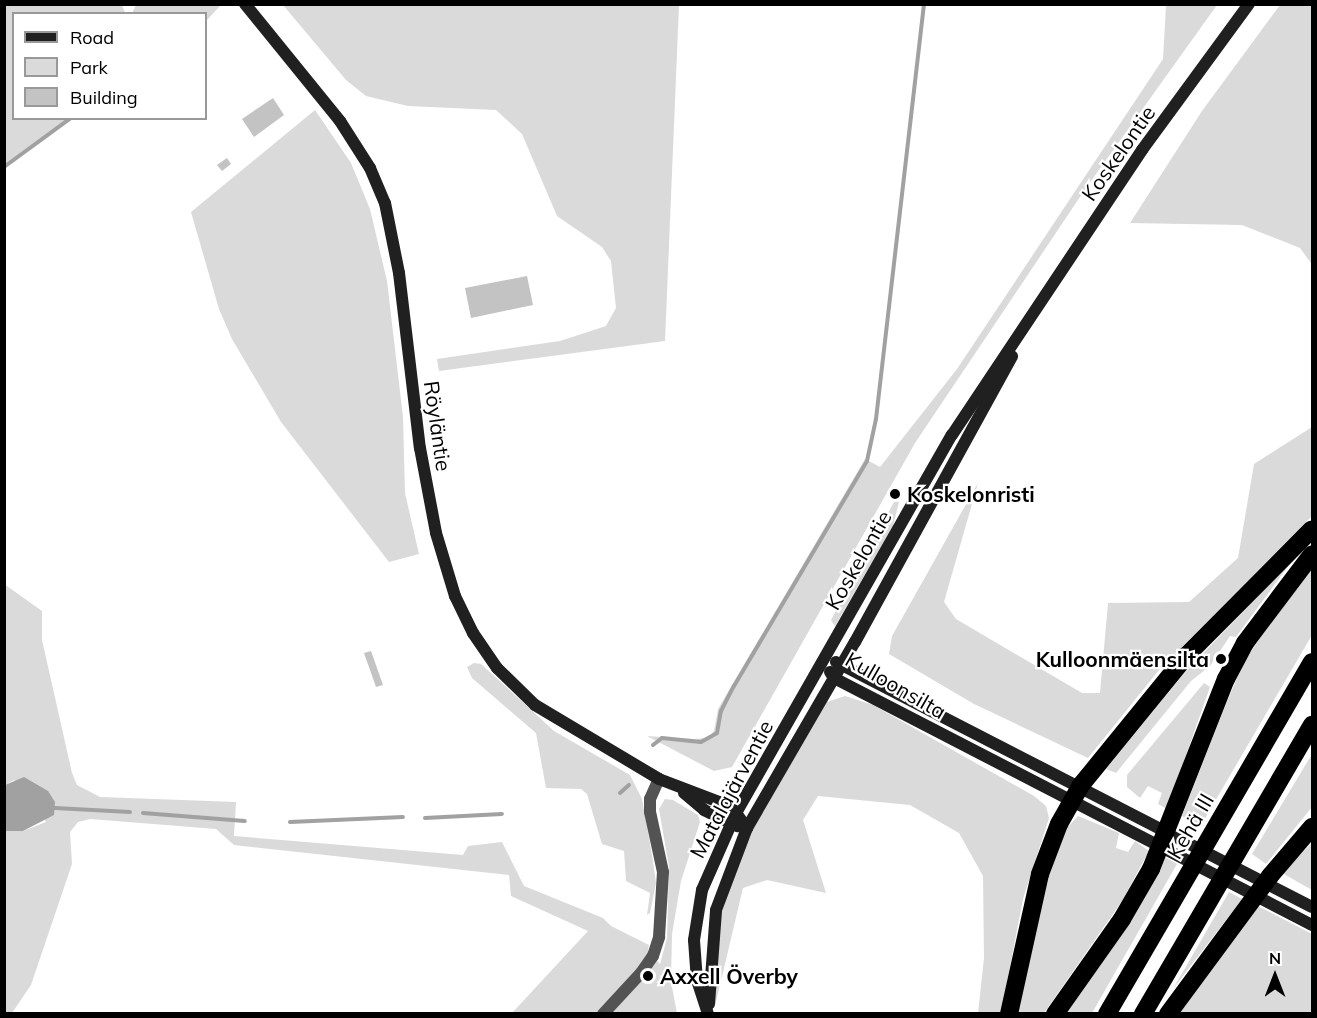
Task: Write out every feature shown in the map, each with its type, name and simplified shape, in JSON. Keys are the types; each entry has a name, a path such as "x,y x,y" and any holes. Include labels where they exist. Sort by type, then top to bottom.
{"highway":[{"path":"1009,1014 1040,874 1081,785 1187,655 1312,529"},
{"path":"1055,1014 1122,919 1151,869 1226,679 1245,643 1312,554"},
{"name":"Kehä III","path":"1107,1014 1312,662"},
{"path":"1143,1014 1312,725"},
{"path":"1168,1014 1311,828"}],"main road":[{"name":"Röyläntie","path":"245,4 340,121 370,168 385,202 399,273 420,448 436,533 455,596 473,633 496,668 535,705 677,788 736,813"},
{"name":"Koskelontie","path":"823,661 952,435 1142,150 1249,4"},
{"name":"Koskelontie","path":"843,662 1001,379 1025,328"},
{"name":"Kulloonsilta","path":"823,661 843,662 1312,907"},
{"name":"Kulloonsilta","path":"823,661 834,678 1312,925"},
{"name":"Matalajärventie","path":"708,1014 697,981 694,940 702,890 736,813 823,661"},
{"name":"Matalajärventie","path":"708,1014 710,946 716,910 747,828 843,662"},
{"name":"Röyläntie","path":"677,788 704,810 730,825 747,828"},
{"path":"736,813 747,828"}],"street":[{"path":"603,1014 641,973 653,956 659,937 663,872 650,800 659,778"}],"green space":[{"path":"5,4 122,5 125,12 12,12 12,120 70,120 5,167"},
{"path":"136,4 221,5 207,20 207,12 132,12"},
{"path":"283,5 679,5 665,341 439,371 437,359 560,341 606,326 616,308 611,261 602,247 557,216 522,134 496,110 408,106 366,96 346,80"},
{"path":"1166,5 1217,5 1086,188 915,443 732,767 714,771 647,736 708,738 714,731 718,709 865,459 880,467 957,369 1163,59"},
{"path":"1280,5 1312,5 1312,310 1311,263 1300,248 1242,225 1130,223 1202,111"},
{"path":"315,110 351,163 370,209 387,281 403,417 405,493 419,554 389,562 281,422 232,339 219,309 191,212"},
{"path":"1312,427 1312,516 1159,670 1088,758 974,704 889,654 892,636 978,483 944,602 956,619 1082,693 1100,693 1108,603 1189,602 1238,558 1254,464"},
{"path":"895,500 899,502 893,526 835,626 831,620"},
{"path":"1292,561 1236,637 1230,636 1210,666 1191,681 1116,773 1106,769 1187,670"},
{"path":"1312,564 1312,635 1200,827 1182,816 1225,706 1245,660"},
{"path":"4,584 42,611 42,640 72,773 77,785 100,797 236,802 234,836 463,855 468,846 502,842 524,886 603,918 611,926 649,945 648,950 660,964 667,938 669,867 659,809 665,799 673,800 698,815 700,822 681,881 672,934 671,982 677,1013 512,1013 588,931 511,896 509,875 234,845 216,829 90,819 78,822 70,832 72,864 31,985 12,1013 5,1013 5,831 23,831 46,822 14,780 5,785"},
{"path":"474,663 481,664 554,731 630,775 642,799 652,855 656,883 650,913 647,915 650,893 626,881 624,851 602,844 587,794 581,789 546,788 536,733 472,678 467,667"},
{"path":"1204,683 1210,687 1167,809 1158,804 1162,793 1148,786 1140,798 1127,787 1127,775"},
{"path":"845,696 873,705 1034,796 1046,806 1049,818 1023,899 1001,1013 978,1013 984,958 983,876 959,833 910,805 818,796 803,820 826,893 767,880 743,888 715,1006 716,934 729,882 749,836 827,702"},
{"path":"1312,754 1312,807 1266,864 1252,854"},
{"path":"1078,816 1119,833 1116,848 1128,852 1135,841 1149,851 1122,901 1044,1013 1017,1014 1045,878 1065,830"},
{"path":"1312,843 1312,890 1282,873"},
{"path":"1163,856 1177,864 1092,1013 1063,1014"},
{"path":"1229,892 1242,899 1173,989"},
{"path":"1256,905 1312,934 1312,1013 1176,1014"}],"shaded area":[{"path":"24,777 48,791 55,802 54,815 23,831 5,831 5,785"}],"building":[{"path":"273,98 284,115 254,137 242,119"},
{"path":"227,158 231,164 222,171 217,165"},
{"path":"527,276 533,305 471,318 465,288"},
{"path":"371,651 383,685 376,687 364,653"}],"waterway":[{"path":"653,745 662,738 701,742 717,733 721,711 734,686 867,461 876,419 924,4"},
{"path":"4,167 68,120"},
{"path":"620,793 629,785"},
{"path":"55,808 130,812"},
{"path":"143,813 245,821"},
{"path":"425,818 502,814"},
{"path":"290,822 403,817"}],"place":[{"name":"Koskelonristi","path":"895,494"},
{"name":"Kulloonmäensilta","path":"1221,659"},
{"name":"Axxell Överby","path":"648,976"}]}
